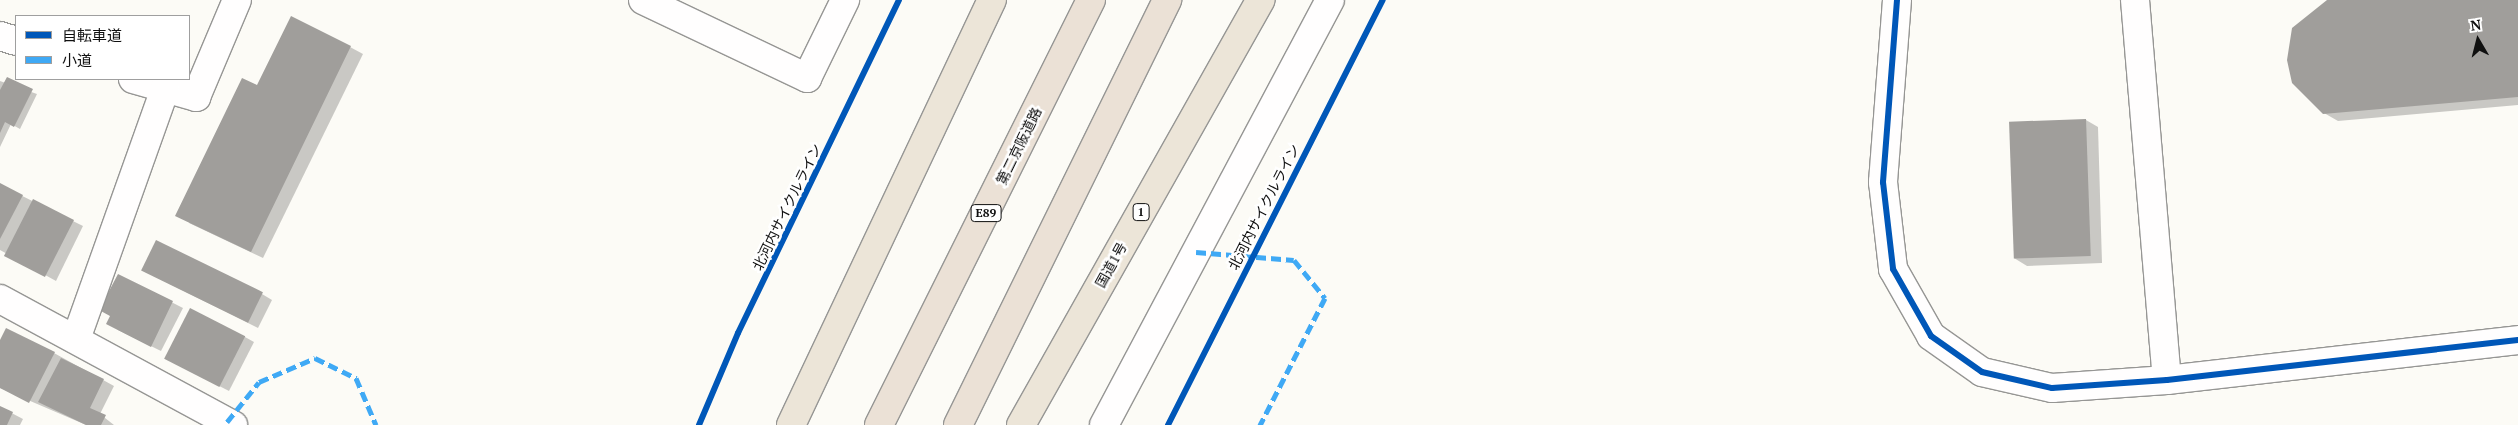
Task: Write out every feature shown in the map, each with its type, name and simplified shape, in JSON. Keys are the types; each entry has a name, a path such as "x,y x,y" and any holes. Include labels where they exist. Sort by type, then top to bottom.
{"highway":[{"path":"791,425 992,0"},
{"name":"第二京阪道路","path":"879,425 1091,0"},
{"path":"958,425 1167,0"},
{"name":"国道1号","path":"1022,425 1260,0"}],"street":[{"path":"136,80 196,97 237,0"},
{"path":"643,0 807,78 845,0"},
{"path":"1104,425 1330,0"},
{"path":"1897,0 1883,182 1892,269 1931,336 1982,372 2052,388 2167,380 2518,340"},
{"path":"2135,0 2167,380"},
{"path":"0,36 15,41"},
{"path":"76,338 165,89"},
{"path":"0,299 76,338 223,424"}],"building":[{"path":"2327,0 2518,0 2518,97 2323,114 2292,83 2287,60 2292,28"},
{"path":"291,16 351,46 251,252 175,216 242,78 257,85"},
{"path":"7,77 33,89 14,127 5,122 0,133 0,90"},
{"path":"2086,119 2091,256 2014,259 2009,122"},
{"path":"0,183 23,195 0,239"},
{"path":"33,199 74,220 45,277 4,256"},
{"path":"156,240 263,292 248,323 141,271"},
{"path":"118,274 173,301 151,347 106,324 110,316 99,310"},
{"path":"190,308 245,336 219,387 164,359"},
{"path":"6,328 55,352 29,403 0,388 0,340"},
{"path":"61,358 104,379 90,408 106,415 101,425 86,425 38,402"},
{"path":"0,406 13,412 7,425 0,425"}],"marked path":[{"path":"1196,252 1294,260 1325,298 1260,425"},
{"path":"227,422 259,382 315,358 356,378 376,425"}],"cycle path":[{"name":"北河内サイクルライン","path":"699,425 738,333 899,0"},
{"name":"北河内サイクルライン","path":"1168,425 1383,0"},
{"path":"1897,0 1883,182 1893,269 1931,336 1982,372 2052,388 2167,380 2518,340"}]}
